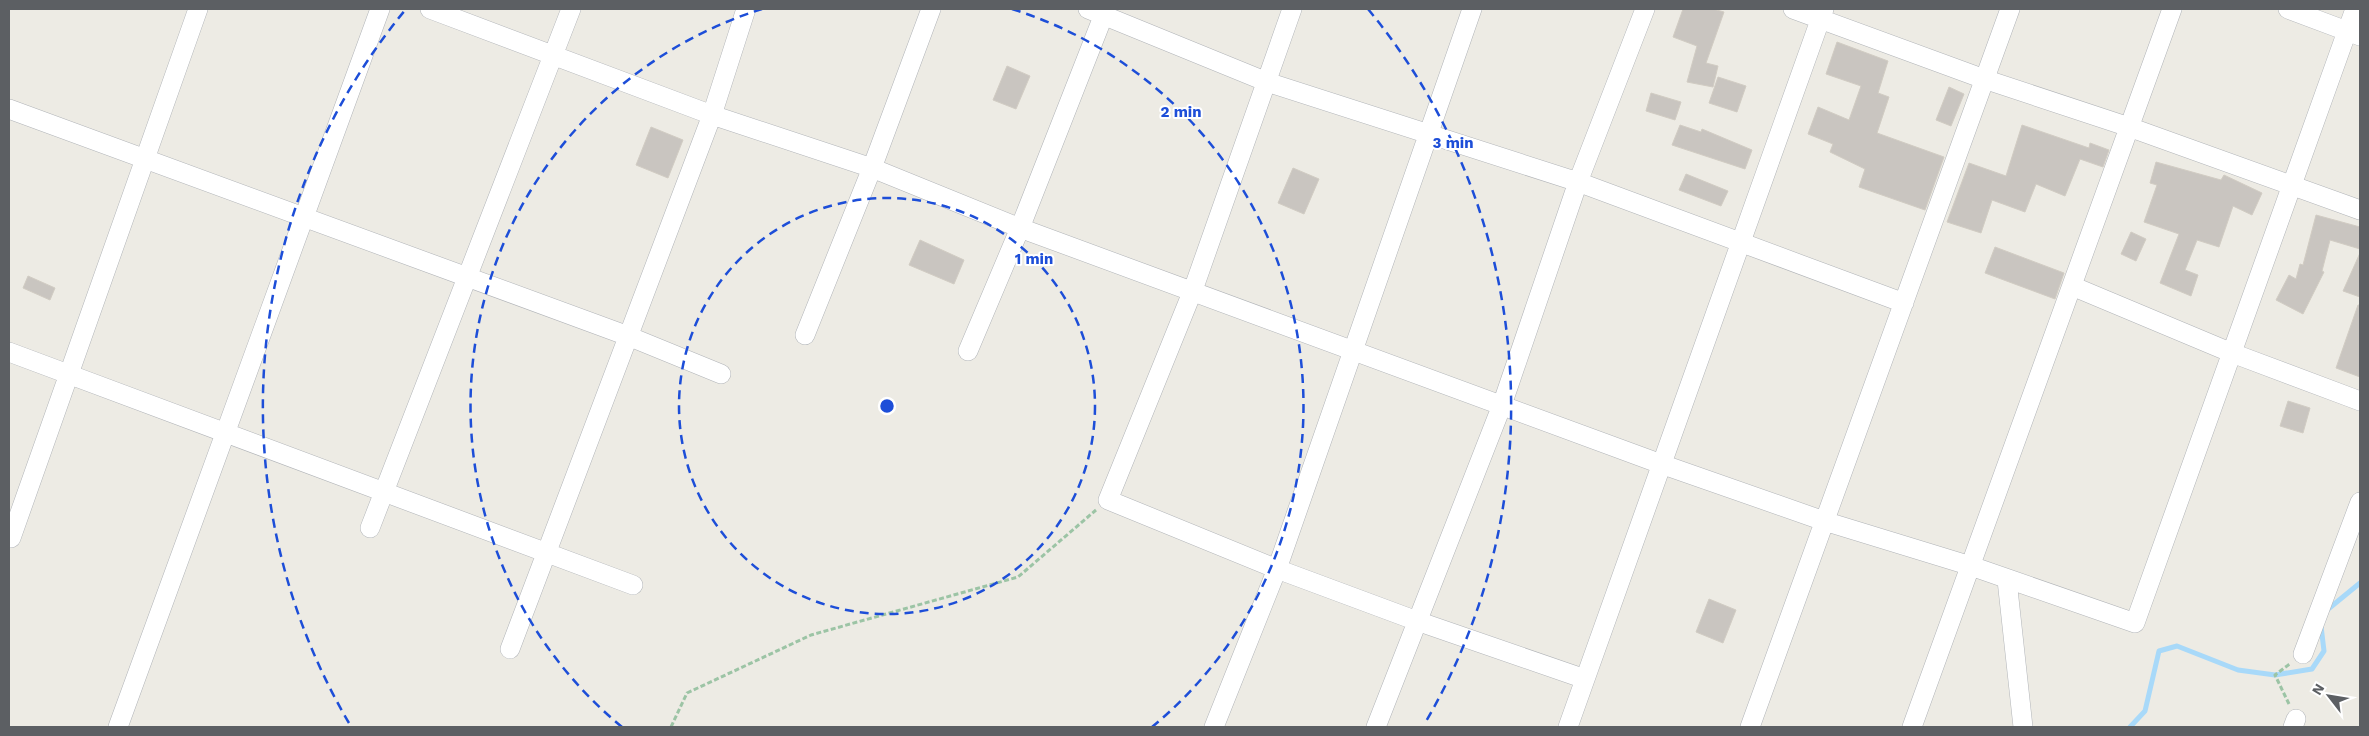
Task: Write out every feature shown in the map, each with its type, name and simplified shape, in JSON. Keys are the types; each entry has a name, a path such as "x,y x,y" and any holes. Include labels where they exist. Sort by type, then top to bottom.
{"street":[{"path":"11,538 198,9"},
{"path":"118,727 380,9"},
{"path":"430,9 712,115 872,168 1020,228 1193,290 1661,464 1824,521 1971,566 2006,580 2134,623 2292,186 2354,33 2356,9"},
{"path":"370,528 571,9"},
{"path":"510,649 712,115 746,9"},
{"path":"805,335 872,168 931,9"},
{"path":"1292,9 1193,290 1108,500 1277,569 1417,621 1585,679"},
{"path":"1214,727 1277,569 1472,9"},
{"path":"1376,727 1502,405 1578,182 1645,9"},
{"path":"1793,9 1822,14 1984,79 2129,127 2360,210"},
{"path":"1750,727 2010,9"},
{"path":"1912,727 2172,9"},
{"path":"2288,9 2354,33"},
{"path":"968,351 1020,228 1100,11 1267,82 1578,182 1904,303"},
{"path":"1568,727 1822,14"},
{"path":"9,109 628,336 721,374"},
{"path":"2072,286 2232,353 2360,401"},
{"path":"9,352 633,585"},
{"path":"2303,654 2360,502"},
{"path":"2006,580 2023,727"}],"path":[{"path":"672,727 687,693 811,635 1018,576 1108,500"},
{"path":"2295,723 2275,675 2303,654"}],"building":[{"path":"1683,9 1713,9 1724,12 1706,63 1718,66 1713,87 1687,82 1697,46 1673,37"},
{"path":"1837,42 1888,61 1878,93 1889,97 1877,133 1944,157 1925,210 1859,187 1865,169 1830,152 1833,144 1808,134 1818,107 1849,120 1861,86 1826,74"},
{"path":"1007,66 1030,76 1016,109 993,100"},
{"path":"1718,77 1746,86 1737,112 1709,103"},
{"path":"1949,87 1964,94 1951,126 1936,120"},
{"path":"1651,93 1681,102 1675,120 1646,111"},
{"path":"1680,125 1701,132 1702,129 1752,150 1745,169 1672,145"},
{"path":"2022,125 2089,148 2090,143 2109,150 2103,167 2080,159 2065,196 2036,184 2025,212 1992,200 1981,233 1947,222 1969,163 2006,176"},
{"path":"651,127 683,140 668,178 636,165"},
{"path":"2156,162 2221,180 2224,175 2262,193 2252,215 2233,206 2219,247 2197,240 2185,270 2198,275 2191,296 2160,283 2179,234 2144,222 2157,185 2150,183"},
{"path":"1293,168 1319,179 1304,214 1278,203"},
{"path":"1686,174 1728,191 1721,206 1679,190"},
{"path":"2316,215 2360,227 2360,249 2330,240 2322,271 2324,272 2303,314 2276,300 2289,275 2296,279 2300,264 2303,265"},
{"path":"2131,232 2146,239 2136,261 2121,254"},
{"path":"920,240 964,260 954,284 909,265"},
{"path":"1995,247 2064,273 2055,299 1985,273"},
{"path":"2360,253 2360,297 2343,291"},
{"path":"28,276 55,288 50,300 23,288"},
{"path":"2358,305 2360,305 2360,377 2336,368"},
{"path":"2288,401 2310,408 2303,433 2280,426"},
{"path":"1709,599 1736,610 1723,643 1696,632"}],"waterway":[{"path":"2327,610 2360,583"},
{"path":"2130,727 2145,711 2159,651 2177,646 2238,670 2275,675 2312,669 2324,651 2321,626"}]}
